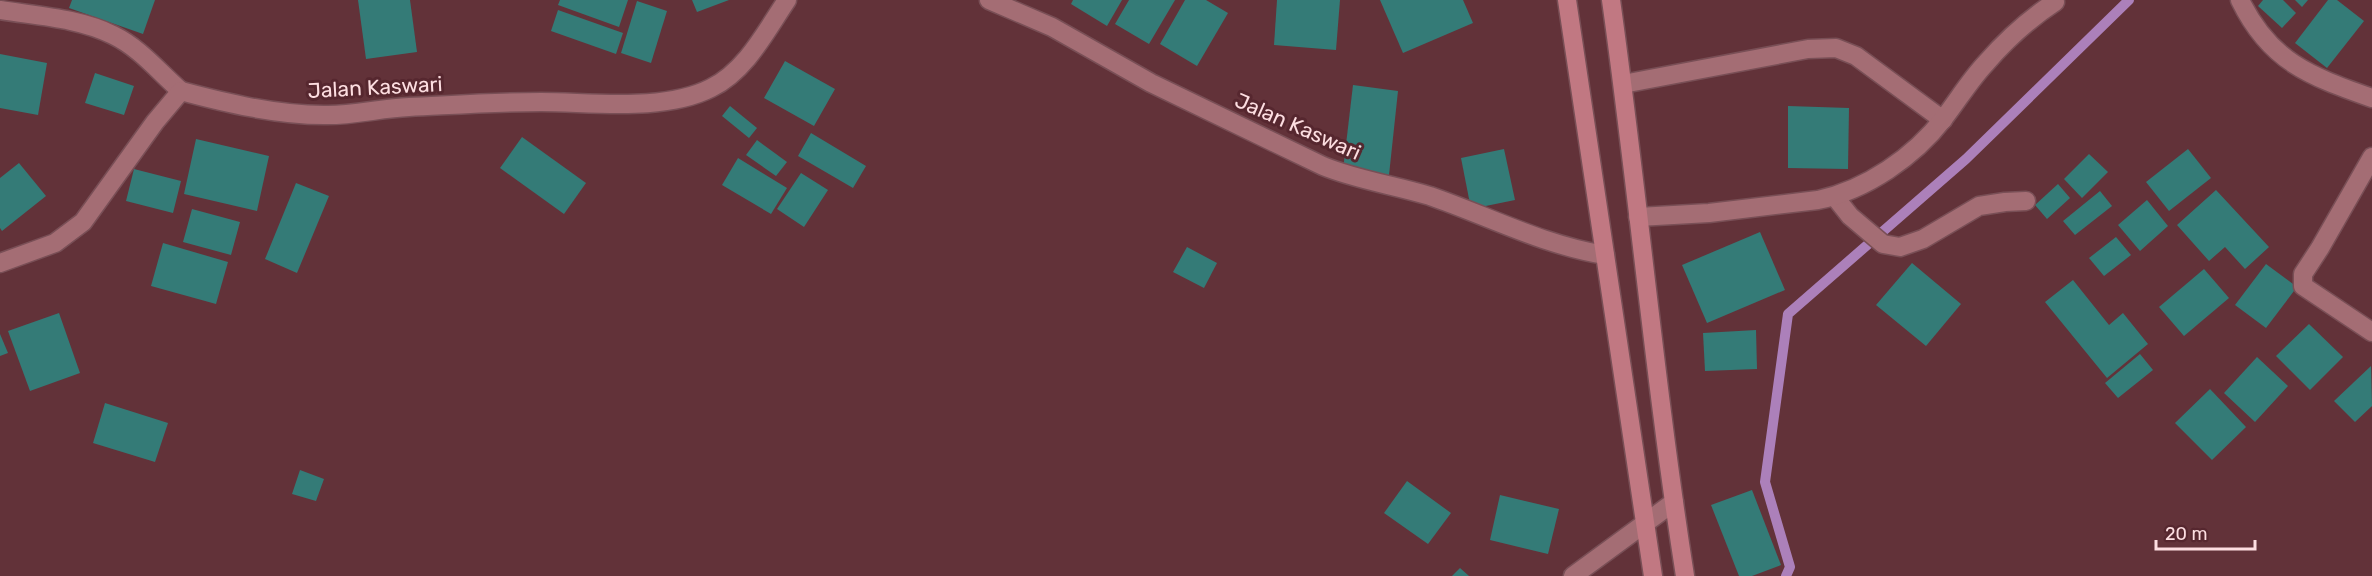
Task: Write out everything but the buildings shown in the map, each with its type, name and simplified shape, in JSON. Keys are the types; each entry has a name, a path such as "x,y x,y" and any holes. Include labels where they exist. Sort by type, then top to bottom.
{"main road":[{"path":"1567,0 1653,576"},
{"path":"1611,0 1685,576"}],"street":[{"name":"Jalan Kaswari","path":"181,91 288,112 325,116 399,107 540,102 656,102 703,92 723,82 750,56 787,0"},
{"name":"Jalan Kaswari","path":"989,0 1052,27 1151,82 1323,166 1429,196 1535,237 1605,255"},
{"path":"2240,0 2256,28 2286,60 2341,87 2372,98"},
{"path":"1638,217 1709,213 1835,197 1898,162 1943,120 1986,63 2034,16 2056,1"},
{"path":"0,10 88,25 114,35 148,59 181,91 155,122 83,222 55,243 0,263"},
{"path":"1623,84 1808,49 1836,48 1856,56 1943,120"},
{"path":"2372,157 2320,249 2303,274 2302,286 2372,332"},
{"path":"1835,197 1850,216 1883,244 1900,247 1923,239 1979,206 2026,201"},
{"path":"1573,576 1674,502"}],"waterway":[{"path":"1786,576 1790,567 1765,482 1788,314 1966,159 2129,0"}]}
